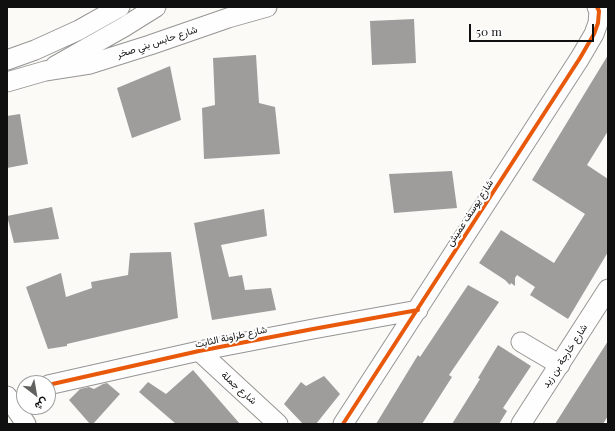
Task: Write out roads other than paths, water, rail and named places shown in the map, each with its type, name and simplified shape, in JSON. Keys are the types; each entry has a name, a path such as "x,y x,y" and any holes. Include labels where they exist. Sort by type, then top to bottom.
{"street":[{"path":"7,60 79,30 120,7"},
{"name":"شارع حابس بني صخر","path":"45,71 118,31 156,7"},
{"name":"شارع حابس بني صخر","path":"7,82 45,71 90,64 228,18 267,7"},
{"name":"شارع يوسف عميش","path":"343,424 580,58 594,34 598,23 599,11 597,7"},
{"name":"شارع خارجة بن زيد","path":"521,424 608,289"},
{"name":"شارع طراونة الثابت","path":"56,383 199,352 418,310"},
{"path":"520,342 560,365"},
{"name":"شارع جملة","path":"199,352 278,424"},
{"path":"7,395 26,424"}]}
